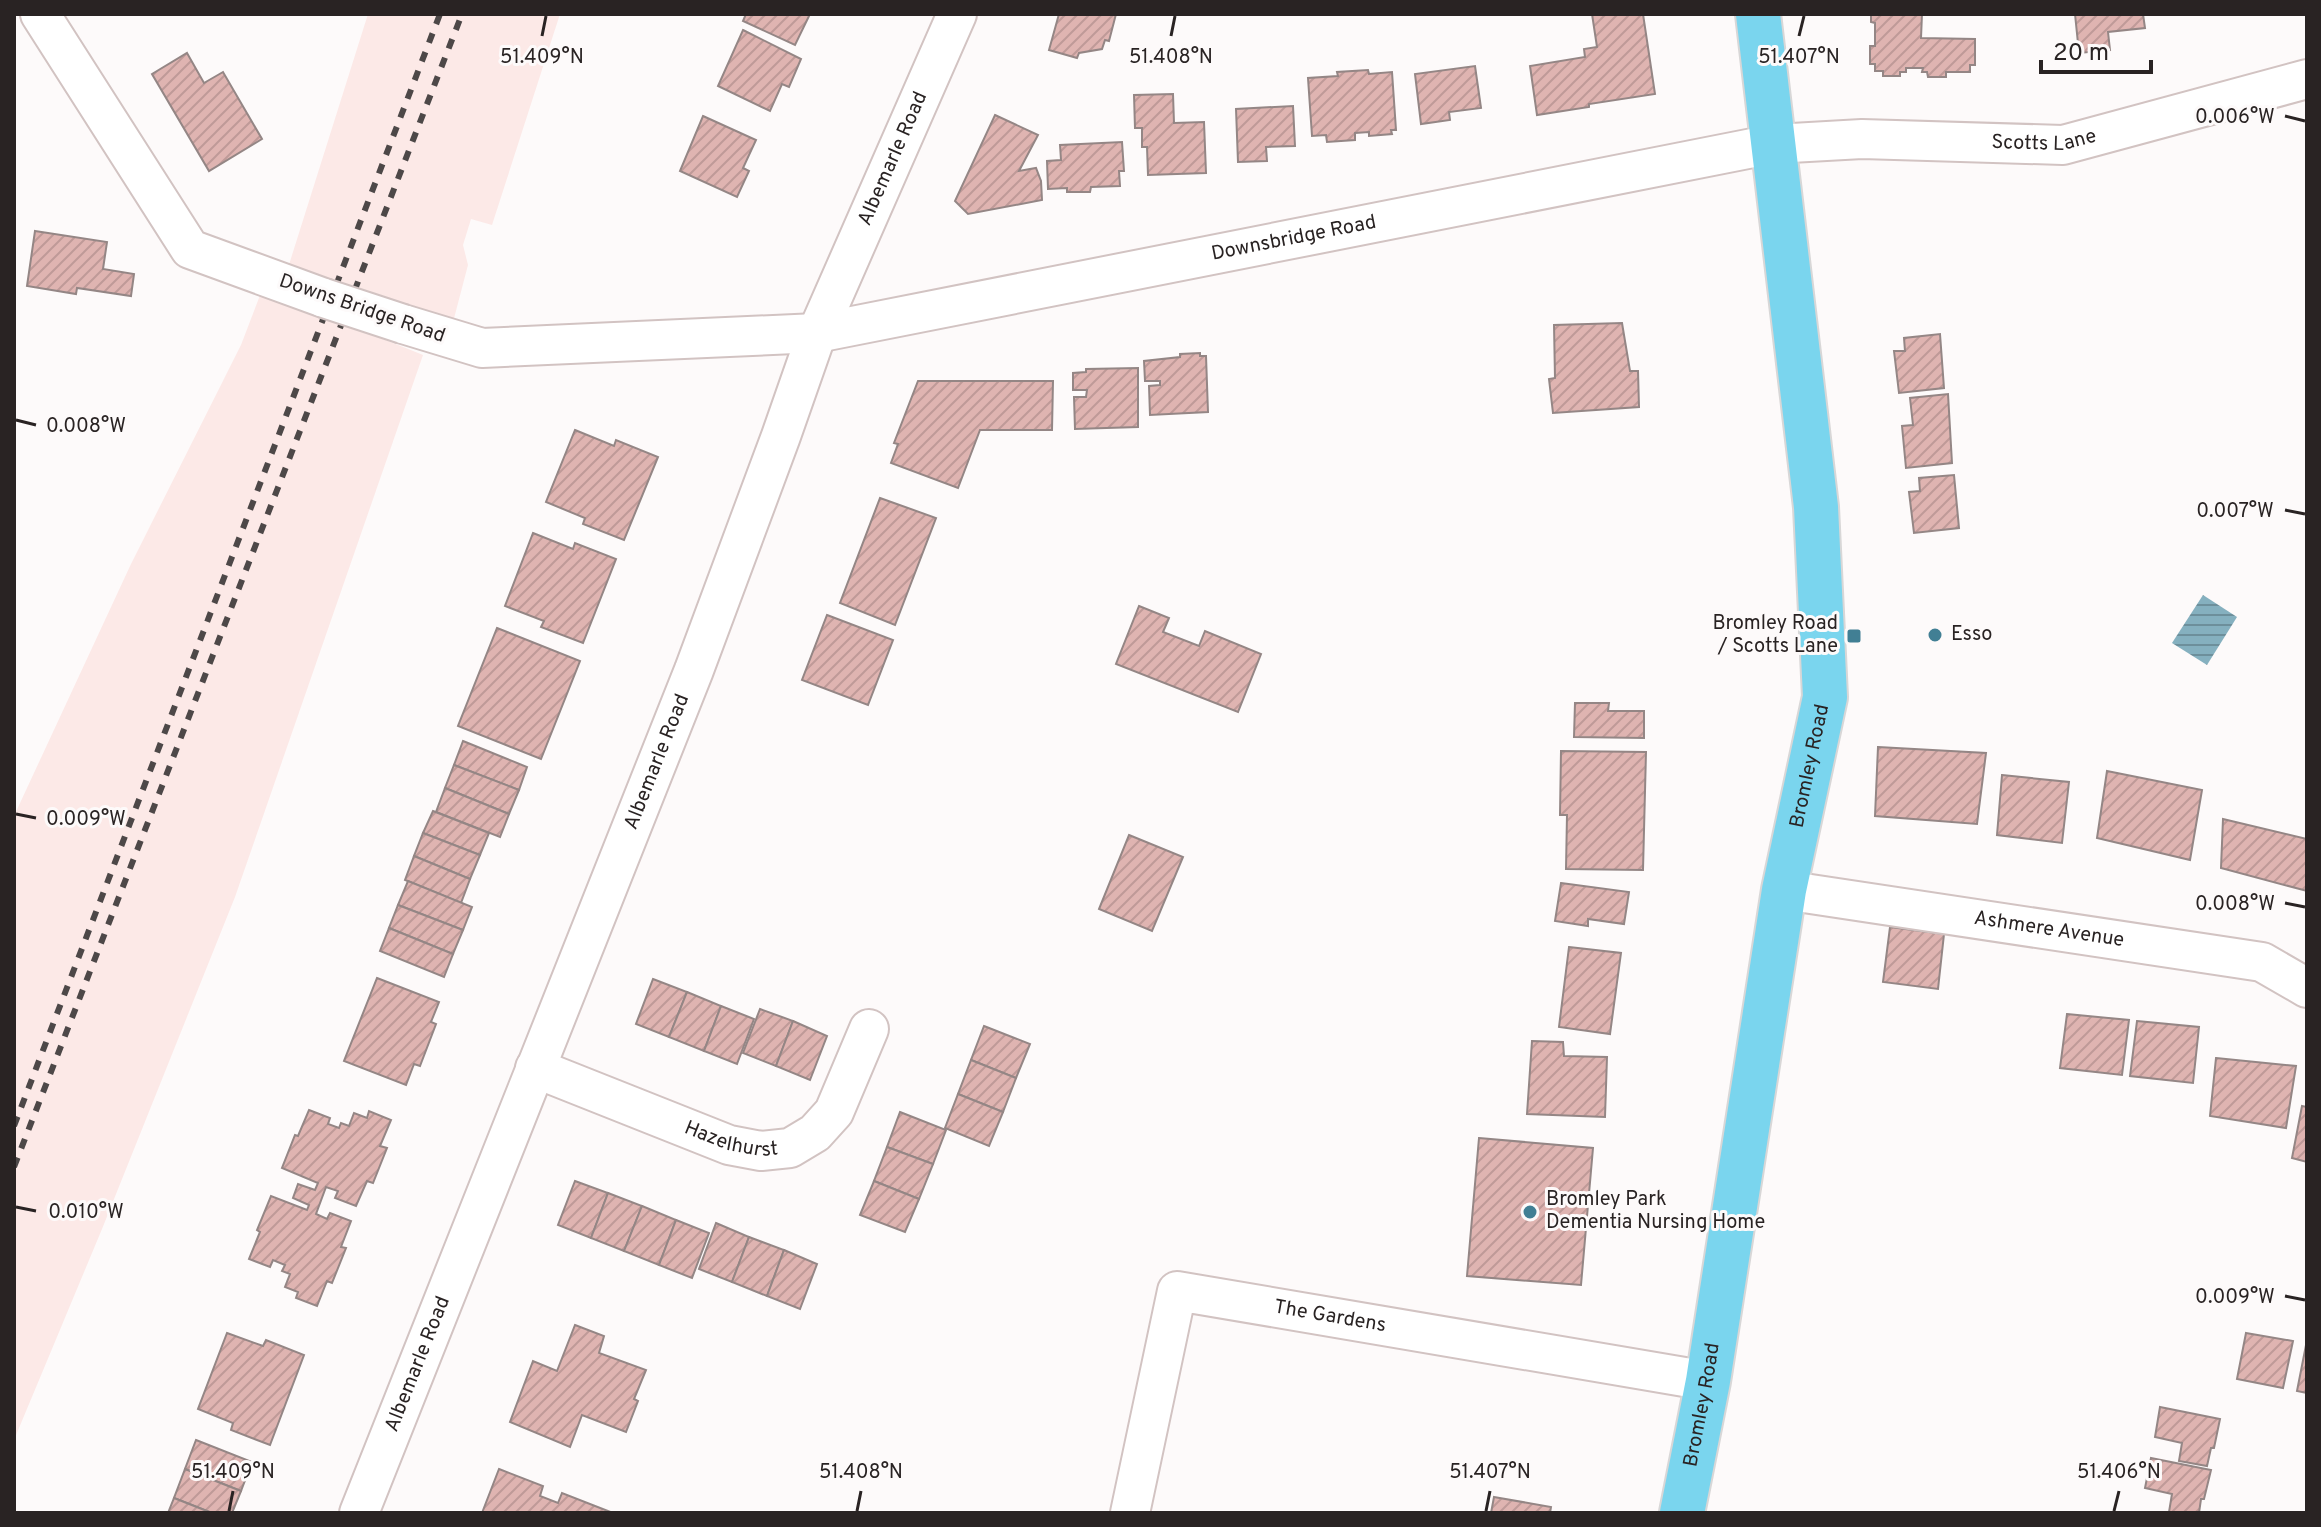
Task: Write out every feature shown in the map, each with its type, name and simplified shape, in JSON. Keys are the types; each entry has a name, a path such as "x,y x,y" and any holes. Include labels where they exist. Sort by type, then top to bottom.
{"main road":[{"name":"Bromley Road","path":"1682,1513 1708,1381 1784,890 1825,697 1816,507 1758,14"}],"street":[{"name":"Downs Bridge Road","path":"40,14 190,249 324,298 482,348 817,333"},
{"name":"Albemarle Road","path":"359,1513 699,656 817,333 957,14"},
{"name":"Scotts Lane","path":"1773,144 1862,139 2063,145 2307,79"},
{"name":"Downsbridge Road","path":"817,333 1773,144"},
{"name":"Ashmere Avenue","path":"1784,890 2262,962 2307,988"},
{"name":"Hazelhurst","path":"535,1068 729,1145 761,1151 790,1148 815,1133 834,1112 869,1029"},
{"name":"The Gardens","path":"1130,1513 1177,1291 1708,1381"}],"shaded area":[{"path":"368,14 560,14 492,225 471,219 463,245 468,265 452,326 287,271"},
{"path":"262,290 423,355 235,897 14,1440 14,816 131,564 241,345"}],"water":[{"path":"2203,595 2237,617 2207,665 2172,643"}],"building":[{"path":"746,14 810,14 795,45 743,21"},
{"path":"1059,14 1116,14 1109,41 1105,40 1102,49 1079,53 1077,58 1049,50"},
{"path":"1592,14 1643,14 1655,94 1537,115 1530,66 1585,57 1584,49 1597,47"},
{"path":"1871,14 1922,14 1921,38 1975,39 1975,65 1970,65 1970,72 1946,72 1946,77 1928,77 1927,72 1922,72 1923,68 1906,68 1900,76 1883,76 1883,71 1875,71 1875,64 1870,64 1870,46 1875,46 1875,23 1871,22"},
{"path":"2075,14 2143,14 2145,28 2108,32 2110,50 2079,53"},
{"path":"743,30 801,59 789,87 782,84 770,111 718,86"},
{"path":"187,53 204,83 223,72 262,139 209,171 152,74"},
{"path":"1475,66 1481,108 1449,112 1450,120 1421,124 1415,74"},
{"path":"1368,70 1369,74 1392,72 1396,130 1391,130 1392,134 1369,136 1369,132 1355,133 1355,140 1327,142 1326,135 1312,136 1308,78"},
{"path":"1173,94 1174,123 1204,122 1206,173 1148,175 1147,147 1142,147 1142,128 1135,128 1134,95"},
{"path":"1293,106 1295,146 1266,147 1267,161 1238,162 1236,109"},
{"path":"995,115 1038,135 1019,171 1036,168 1041,181 1042,200 968,214 955,201"},
{"path":"703,116 756,140 743,168 749,171 737,197 680,171"},
{"path":"1122,142 1124,171 1119,171 1120,186 1091,187 1090,192 1048,189 1047,161 1061,160 1060,145"},
{"path":"35,231 107,242 103,269 134,274 131,296 77,288 76,294 27,286"},
{"path":"1622,323 1630,371 1638,371 1639,407 1553,413 1549,379 1555,378 1554,325"},
{"path":"1940,334 1944,388 1899,393 1894,351 1905,351 1904,338"},
{"path":"1200,353 1200,356 1206,356 1208,412 1150,415 1149,386 1160,385 1160,381 1145,381 1144,361"},
{"path":"1138,368 1138,427 1075,429 1074,397 1086,397 1087,390 1073,390 1073,373 1086,372 1086,369"},
{"path":"918,381 1053,381 1052,430 980,430 958,488 891,463 898,444 894,443"},
{"path":"1948,394 1952,463 1906,468 1902,426 1913,425 1910,398"},
{"path":"575,430 614,446 616,440 658,457 624,540 583,524 585,518 546,502"},
{"path":"1954,475 1959,528 1914,533 1909,492 1920,491 1919,478"},
{"path":"880,498 936,518 895,625 840,603"},
{"path":"533,533 573,549 575,543 616,559 583,643 541,627 544,621 505,606"},
{"path":"1139,606 1169,618 1163,632 1199,646 1205,631 1261,654 1238,712 1116,664"},
{"path":"827,615 893,640 868,705 802,680"},
{"path":"497,628 580,661 541,759 458,726"},
{"path":"1575,703 1609,703 1608,711 1644,711 1644,738 1574,737"},
{"path":"463,741 527,767 519,790 454,765"},
{"path":"1878,747 1986,753 1977,824 1875,816"},
{"path":"1561,751 1646,752 1643,870 1566,869 1567,815 1560,815"},
{"path":"454,765 519,790 509,814 445,788"},
{"path":"2107,771 2202,790 2190,860 2097,838"},
{"path":"2002,775 2069,782 2062,843 1997,835"},
{"path":"445,788 509,814 500,837 436,812"},
{"path":"433,811 489,833 480,855 423,833"},
{"path":"2223,819 2307,839 2307,891 2221,868"},
{"path":"423,833 480,855 470,879 414,856"},
{"path":"1129,835 1183,857 1152,931 1099,909"},
{"path":"414,856 470,879 461,903 405,880"},
{"path":"408,881 472,907 463,930 398,905"},
{"path":"1561,883 1629,892 1624,924 1588,919 1588,926 1555,921"},
{"path":"398,905 463,930 453,954 389,928"},
{"path":"1890,927 1944,934 1938,989 1883,982"},
{"path":"389,928 453,954 444,977 380,951"},
{"path":"1569,947 1621,953 1610,1034 1559,1027"},
{"path":"377,978 439,1002 431,1022 436,1024 420,1066 414,1064 406,1085 344,1061"},
{"path":"653,979 687,992 669,1037 636,1024"},
{"path":"687,992 721,1006 704,1051 669,1037"},
{"path":"721,1006 754,1019 737,1064 704,1051"},
{"path":"760,1009 793,1021 776,1066 743,1053"},
{"path":"2067,1014 2129,1020 2122,1075 2060,1068"},
{"path":"793,1021 827,1036 810,1080 776,1066"},
{"path":"2137,1021 2199,1027 2193,1083 2130,1076"},
{"path":"984,1026 1030,1044 1016,1078 971,1060"},
{"path":"1532,1041 1563,1042 1564,1056 1607,1057 1605,1117 1527,1114"},
{"path":"2216,1058 2296,1066 2286,1128 2210,1116"},
{"path":"971,1060 1016,1078 1003,1112 958,1094"},
{"path":"958,1094 1003,1112 989,1146 945,1128"},
{"path":"2302,1106 2307,1107 2307,1162 2292,1158"},
{"path":"309,1110 330,1118 328,1124 339,1128 341,1123 349,1126 354,1113 367,1118 369,1111 391,1120 380,1146 387,1148 373,1183 367,1181 356,1206 335,1198 338,1191 326,1187 316,1214 327,1219 330,1213 351,1221 341,1247 346,1248 332,1283 327,1281 317,1306 296,1298 298,1292 285,1287 290,1274 282,1271 285,1265 273,1260 270,1267 249,1259 271,1196 307,1210 309,1205 293,1198 298,1184 315,1190 318,1183 282,1168"},
{"path":"900,1112 946,1130 933,1164 887,1147"},
{"name":"Bromley Park Dementia Nursing Home","path":"1479,1138 1593,1148 1581,1285 1467,1276"},
{"path":"887,1147 933,1164 919,1199 874,1181"},
{"path":"575,1181 608,1193 591,1238 558,1225"},
{"path":"874,1181 919,1199 905,1232 860,1215"},
{"path":"608,1193 642,1206 624,1251 591,1238"},
{"path":"642,1206 676,1220 659,1265 624,1251"},
{"path":"676,1220 709,1233 692,1278 659,1265"},
{"path":"716,1223 749,1237 732,1282 699,1269"},
{"path":"749,1237 784,1250 767,1296 732,1282"},
{"path":"784,1250 817,1264 800,1309 767,1296"},
{"path":"575,1325 604,1336 599,1353 646,1370 634,1399 638,1401 626,1432 582,1415 570,1447 510,1422 533,1361 557,1371"},
{"path":"227,1333 263,1346 266,1340 304,1355 270,1445 231,1430 233,1423 198,1409"},
{"path":"2246,1333 2293,1341 2283,1388 2237,1379"},
{"path":"2307,1345 2307,1393 2297,1391"},
{"path":"2160,1407 2220,1419 2207,1466 2179,1461 2182,1443 2155,1437"},
{"path":"196,1440 252,1462 241,1491 185,1469"},
{"path":"2151,1458 2211,1470 2199,1513 2169,1512 2172,1494 2145,1488"},
{"path":"185,1469 241,1491 232,1513 212,1513 174,1498"},
{"path":"499,1469 543,1486 540,1496 558,1503 562,1493 613,1513 482,1513"},
{"path":"1494,1497 1551,1507 1550,1513 1491,1513"},
{"path":"174,1498 212,1513 168,1513"}],"railway":[{"path":"14,1126 440,14"},
{"path":"14,1167 462,14"}],"place":[{"name":"Esso","path":"1935,635"},
{"name":"Bromley Road / Scotts Lane","path":"1854,636"},
{"name":"Bromley Park Dementia Nursing Home","path":"1530,1212"}]}
